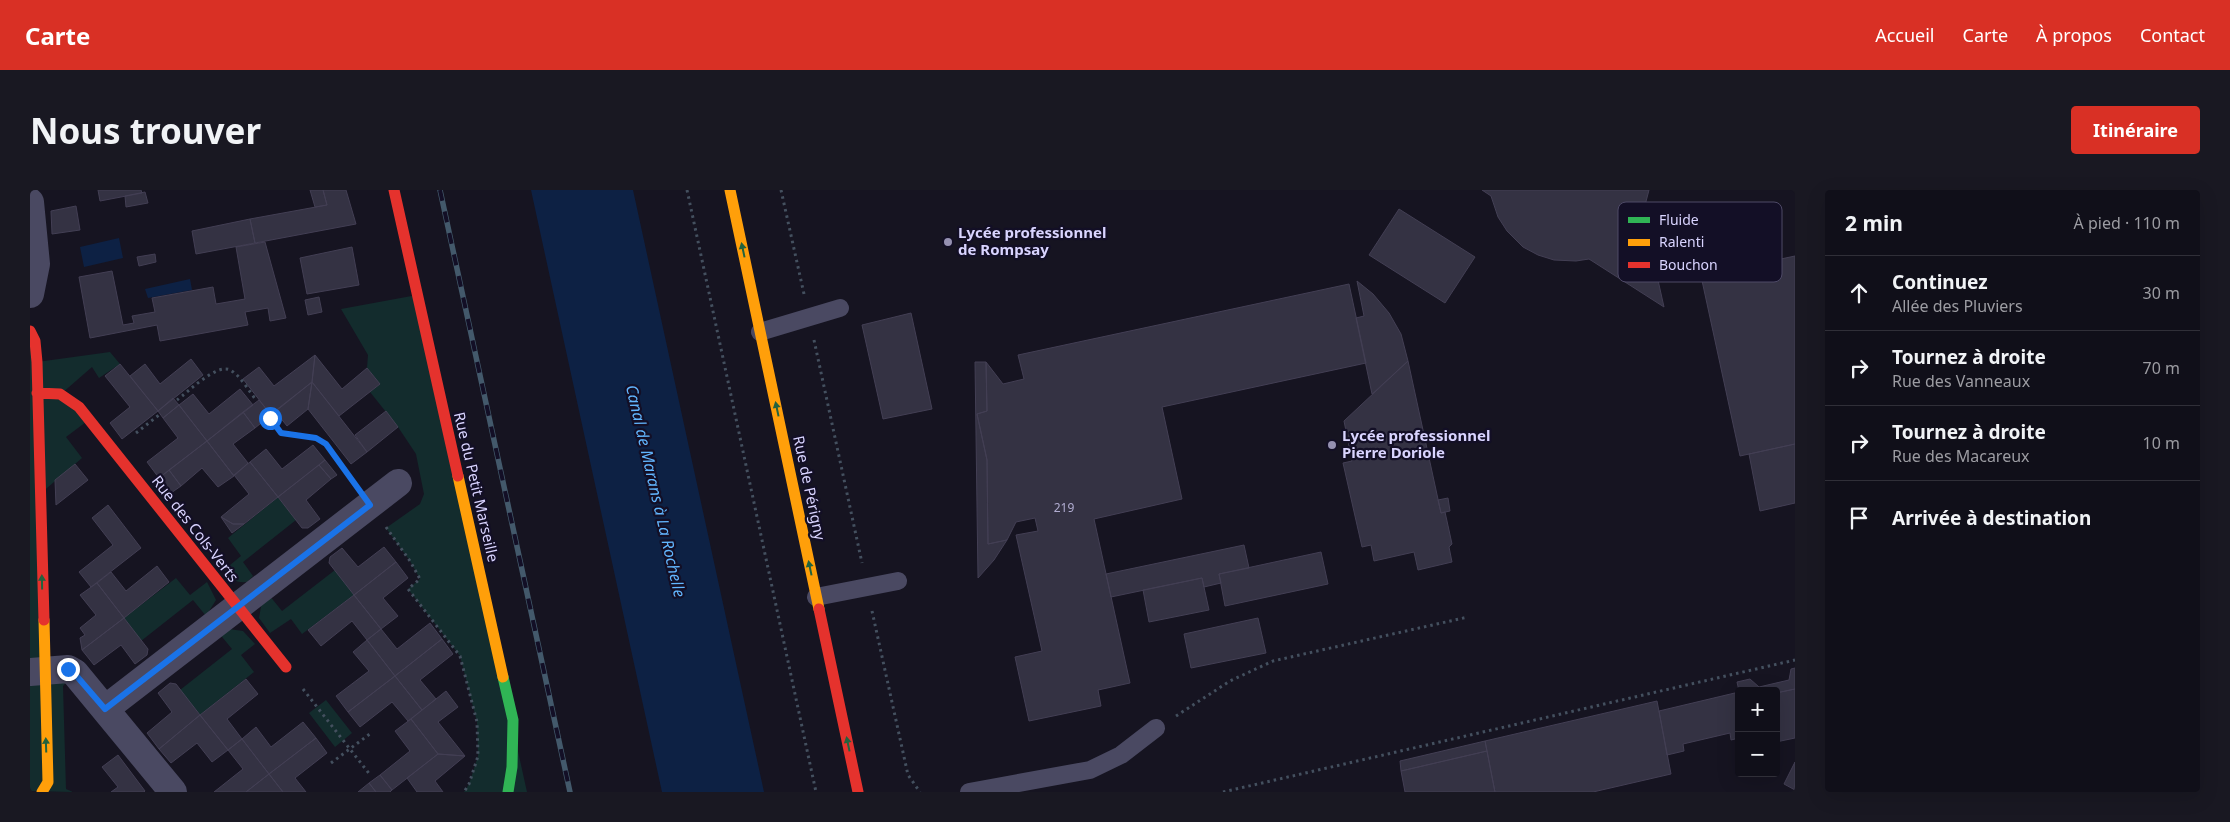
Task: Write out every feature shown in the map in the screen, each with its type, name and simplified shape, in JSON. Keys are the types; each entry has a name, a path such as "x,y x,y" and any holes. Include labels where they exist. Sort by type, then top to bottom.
{"street":[{"name":"Rue du Petit Marseille","path":"394,190 512,720 512,767 508,792"},
{"name":"Rue de Périgny","path":"730,190 858,792"},
{"path":"30,202 36,264 30,294"},
{"path":"30,331 35,341 37,393 37,671 48,782 42,792"},
{"name":"Rue des Cols-Verts","path":"37,393 60,394 79,407 286,667"},
{"path":"105,709 398,483"},
{"path":"37,671 68,669 74,673 173,792"}],"lane":[{"path":"760,332 840,308"},
{"path":"816,597 898,581"},
{"path":"969,792 1090,770 1121,755 1156,728"}],"path":[{"path":"687,190 816,792"},
{"path":"782,190 908,775 920,792"},
{"path":"177,400 216,370 224,368 231,370 256,400"},
{"path":"270,418 281,433 316,438 326,444 410,561 420,579 408,589 460,656 477,722 478,756 469,784 464,792"},
{"path":"1156,728 1230,681 1273,661 1468,617"},
{"path":"1223,792 1795,660"},
{"path":"286,667 371,776"},
{"path":"331,763 371,733"}],"green space":[{"path":"417,295 527,792 464,792 469,784 478,756 477,722 460,656 408,589 420,579 410,561 386,528 420,504 424,494 416,454 398,427 370,392 380,384 367,368 368,355 341,309"},
{"path":"30,331 37,362 110,352 120,364 99,378 92,367 61,394 90,419 66,437 82,458 40,494 43,670 75,673 63,686 66,789 73,792 30,791"},
{"path":"278,497 296,520 243,562 253,576 247,582 234,580 224,570 241,556 228,538"},
{"path":"335,570 354,595 302,634 291,619 270,633 259,618 262,601 269,595 282,611"},
{"path":"176,578 190,595 207,582 216,600 206,616 193,600 141,641 124,618"},
{"path":"229,629 243,631 255,644 241,655 254,672 200,715 180,690 232,649 218,632"},
{"path":"326,700 352,733 335,747 309,713"}],"water":[{"name":"Canal de Marans à La Rochelle","path":"531,190 633,190 764,792 662,792"},
{"path":"119,238 123,258 84,267 80,247"},
{"path":"190,279 192,290 148,298 145,289"}],"building":[{"path":"98,190 141,190 142,193 100,201"},
{"path":"310,190 323,190 327,205 315,207"},
{"path":"323,190 346,190 356,224 255,243 250,219 327,205"},
{"path":"1482,190 1649,190 1646,202 1618,202 1618,278 1589,259 1576,261 1554,260 1538,255 1523,247 1507,231 1498,217 1491,196"},
{"path":"145,192 148,203 126,207 125,196"},
{"path":"76,206 80,230 52,234 51,211"},
{"path":"1399,209 1475,257 1445,303 1369,255"},
{"path":"250,219 255,243 196,254 192,231"},
{"path":"265,242 286,318 270,321 268,308 245,312 248,325 160,341 157,325 90,338 79,277 112,271 123,325 134,323 132,316 155,312 152,298 213,287 216,304 245,299 236,247"},
{"path":"352,247 359,285 307,294 300,258"},
{"path":"155,254 156,262 139,266 137,257"},
{"path":"1795,256 1795,444 1740,456 1702,282 1782,282 1782,259"},
{"path":"1357,281 1373,294 1389,313 1401,334 1408,361 1372,394 1356,318 1364,316"},
{"path":"1625,282 1658,282 1664,307"},
{"path":"1349,284 1366,363 1162,407 1182,499 1094,519 1130,683 1098,690 1101,706 1029,721 1015,657 1042,651 1016,535 1038,531 1035,518 1016,522 1007,540 988,544 987,460 977,414 987,411 986,362 1003,384 1024,379 1018,355"},
{"path":"319,297 322,312 308,315 305,300"},
{"path":"911,313 932,409 883,419 862,325"},
{"path":"315,355 342,389 367,368 380,384 339,416 312,382"},
{"path":"315,355 312,382 271,415 243,379 259,367 274,386"},
{"path":"191,359 203,375 158,411 130,376 145,364 160,384"},
{"path":"1408,361 1441,513 1445,512 1452,544 1449,547 1452,562 1418,570 1414,552 1374,561 1371,545 1362,547 1343,463 1352,461 1344,421"},
{"path":"975,362 986,362 987,411 977,414 987,460 988,544 1007,540 994,560 978,578"},
{"path":"120,364 158,411 122,439 110,423 130,407 105,376"},
{"path":"312,382 308,409 287,426 275,411"},
{"path":"312,382 367,452 351,464 308,409"},
{"path":"240,389 253,405 207,441 179,405 193,394 209,414"},
{"path":"173,398 179,405 163,418 158,411"},
{"path":"259,400 271,415 255,428 243,412"},
{"path":"179,405 207,441 159,478 147,462 178,438 163,418"},
{"path":"386,411 398,427 367,452 355,435"},
{"path":"243,412 255,428 233,444 248,463 234,476 207,441"},
{"path":"207,441 234,476 218,487 202,468 181,486 169,470"},
{"path":"1795,444 1795,503 1760,511 1749,454"},
{"path":"313,445 325,460 278,497 250,462 266,449 282,469"},
{"path":"325,460 337,475 331,479 319,465"},
{"path":"250,462 278,497 244,524 233,524 221,517 249,494 234,475"},
{"path":"75,464 88,480 56,505 55,480"},
{"path":"319,465 331,479 306,500 320,519 308,528 302,528 278,497"},
{"path":"169,470 181,486 171,493 159,478"},
{"path":"1448,498 1450,511 1441,513 1438,500"},
{"path":"108,505 141,548 91,587 79,572 113,545 92,518"},
{"path":"221,517 233,524 244,524 232,533"},
{"path":"1244,545 1249,568 1219,574 1221,583 1204,587 1202,578 1111,597 1106,574"},
{"path":"384,547 396,562 354,595 329,563 330,557 342,548 358,567"},
{"path":"1321,552 1328,584 1225,606 1219,574"},
{"path":"396,562 408,578 383,598 398,616 381,629 354,595"},
{"path":"157,566 169,582 124,618 97,583 111,572 126,591"},
{"path":"1202,578 1209,610 1149,622 1143,590"},
{"path":"97,583 124,618 82,650 80,638 85,635 80,628 96,615 80,595"},
{"path":"354,595 381,629 367,640 352,621 321,646 308,630"},
{"path":"124,618 148,649 147,655 135,664 121,645 94,665 82,650"},
{"path":"1258,618 1266,653 1191,668 1184,634"},
{"path":"430,623 442,639 395,676 367,640 381,629 397,649"},
{"path":"442,639 453,654 420,680 436,699 422,710 395,676"},
{"path":"367,640 395,676 348,712 336,696 369,671 353,652"},
{"path":"1795,668 1795,689 1780,692 1780,687 1759,687 1789,680 1791,669"},
{"path":"395,676 422,710 408,721 392,702 360,727 348,712"},
{"path":"246,679 258,694 227,719 242,739 228,750 200,715"},
{"path":"1750,679 1759,687 1738,687 1737,682"},
{"path":"170,683 176,684 200,715 159,749 147,733 172,712 158,693"},
{"path":"1795,689 1795,738 1780,741 1780,732 1780,692"},
{"path":"446,691 458,707 438,722 465,756 438,754 411,719"},
{"path":"1735,693 1735,739 1731,740 1730,733 1683,744 1684,751 1667,755 1659,711"},
{"path":"1657,701 1671,774 1593,792 1495,792 1485,741"},
{"path":"200,715 228,750 212,762 197,743 171,763 159,749"},
{"path":"411,719 438,754 392,790 380,775 410,751 395,731"},
{"path":"303,722 316,738 269,774 242,739 256,727 271,747"},
{"path":"316,738 327,753 295,778 306,792 283,792 269,774"},
{"path":"242,739 269,774 246,792 214,792 243,769 228,750"},
{"path":"1485,741 1487,751 1401,771 1400,761"},
{"path":"1487,751 1495,792 1405,792 1401,771"},
{"path":"438,754 465,756 435,781 443,792 417,792 407,778"},
{"path":"118,755 144,792 111,792 118,787 102,767"},
{"path":"1795,762 1795,790 1784,784"},
{"path":"269,774 283,792 246,792"},
{"path":"380,775 392,790 390,792 376,792 369,783"},
{"path":"369,783 376,792 358,792"}],"railway":[{"path":"440,190 570,792"}],"traffic: fast":[{"path":"503,677 513,720 512,767 508,792"}],"traffic: slow":[{"path":"730,190 819,609"},
{"path":"458,476 503,677"},
{"path":"42,792 48,782 44,620"}],"traffic: jam":[{"path":"394,190 458,476"},
{"path":"30,331 35,341 37,362 44,620"},
{"path":"37,393 60,394 79,407 286,667"},
{"path":"819,609 858,792"}],"place":[{"name":"Lycée professionnel de Rompsay","path":"948,242"},
{"name":"Lycée professionnel Pierre Doriole","path":"1332,445"}],"route":[{"path":"68,669 74,673 105,709 370,505 326,444 316,438 281,433 270,418"}]}
